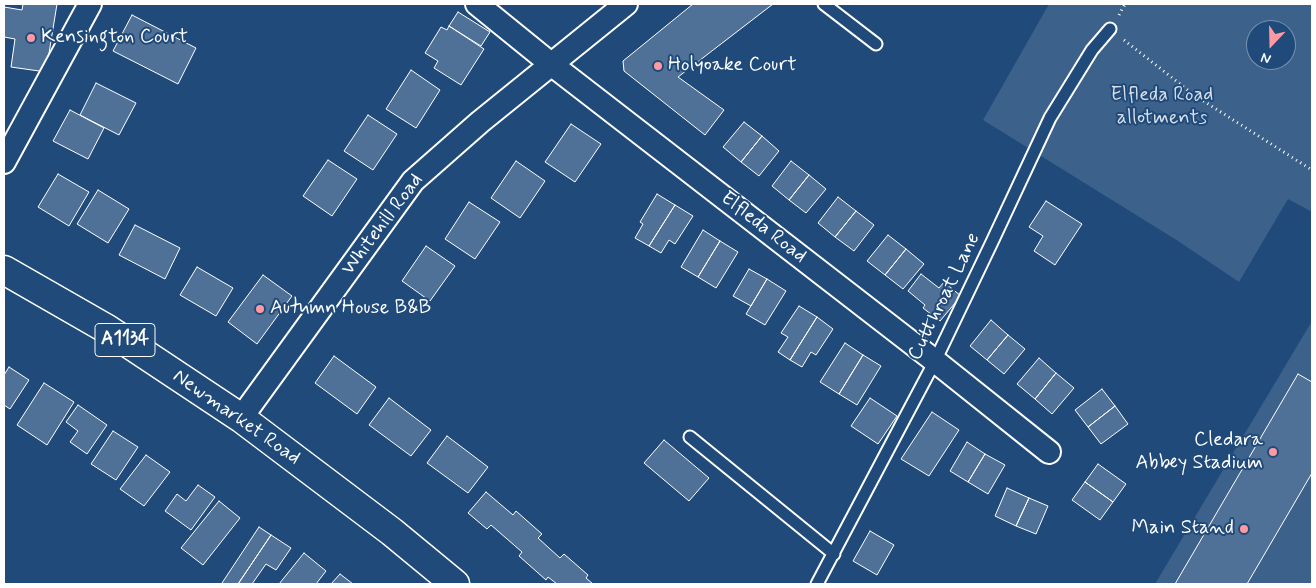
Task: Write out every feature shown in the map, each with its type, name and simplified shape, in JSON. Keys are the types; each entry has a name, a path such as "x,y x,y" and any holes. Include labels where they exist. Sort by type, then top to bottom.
{"main road":[{"name":"Newmarket Road","path":"4,270 108,329 241,418 392,532 455,584"}],"street":[{"path":"4,162 90,4"},
{"name":"Elfleda Road","path":"477,4 551,64 935,361 1049,452"},
{"name":"Whitehill Road","path":"241,418 413,181 480,122 626,4"}],"lane":[{"path":"824,4 876,44"},
{"name":"Cutthroat Lane","path":"817,584 935,361 1050,118 1092,50 1110,29"},
{"path":"690,437 834,554"}],"path":[{"path":"1110,29 1194,95 1312,170"}],"green space":[{"name":"Elfleda Road allotments","path":"1049,4 1312,4 1312,212 1288,199 1239,282 1178,241 983,120"},
{"name":"Cledara Abbey Stadium","path":"1312,321 1312,584 1155,584"}],"building":[{"name":"Kensington Court","path":"23,4 57,4 46,72 11,67 15,39 4,37 4,7 22,10"},
{"name":"Holyoake Court","path":"693,4 773,4 678,77 724,110 705,135 624,71 623,61"},
{"path":"458,12 490,32 481,46 449,26"},
{"path":"132,15 196,48 178,84 113,51"},
{"path":"449,26 484,49 461,85 434,68 438,61 425,53 441,27 447,30"},
{"path":"411,70 440,90 416,128 386,109"},
{"path":"96,83 136,103 119,135 80,115"},
{"path":"70,110 104,128 88,159 53,141"},
{"path":"368,115 397,134 373,170 344,151"},
{"path":"744,122 762,136 741,162 723,147"},
{"path":"571,124 601,144 575,182 545,162"},
{"path":"762,136 779,151 759,176 741,162"},
{"path":"328,160 357,179 332,216 303,196"},
{"path":"516,161 545,181 520,218 491,198"},
{"path":"791,161 809,175 789,200 772,186"},
{"path":"58,174 89,192 69,226 38,207"},
{"path":"809,175 826,189 806,213 789,200"},
{"path":"98,190 129,209 108,243 77,224"},
{"path":"657,194 675,205 649,246 635,238 643,224 640,222"},
{"path":"838,197 856,211 835,237 818,223"},
{"path":"1046,201 1082,224 1055,265 1034,251 1043,236 1029,227"},
{"path":"469,202 500,222 475,259 445,239"},
{"path":"675,205 693,216 675,244 669,240 661,253 649,246"},
{"path":"856,211 874,225 854,251 835,237"},
{"path":"135,225 180,248 165,279 119,255"},
{"path":"703,230 720,241 698,277 681,267"},
{"path":"888,235 906,249 885,275 867,261"},
{"path":"720,241 738,252 716,288 698,277"},
{"path":"426,246 455,266 430,301 402,281"},
{"path":"906,249 924,264 903,289 885,275"},
{"path":"197,267 233,288 216,316 180,295"},
{"path":"749,269 767,279 751,306 733,296"},
{"path":"921,274 939,288 944,282 961,296 940,321 923,308 925,305 908,291"},
{"name":"Autumn House B&B","path":"263,275 292,296 257,344 228,322"},
{"path":"767,279 786,291 765,325 746,314"},
{"path":"799,306 817,317 790,360 778,352 788,337 781,333"},
{"path":"817,317 833,329 816,355 811,352 802,367 790,360"},
{"path":"991,320 1008,335 987,360 970,346"},
{"path":"1008,335 1025,349 1004,374 987,360"},
{"path":"845,343 863,355 839,394 820,382"},
{"path":"863,355 881,366 857,405 839,394"},
{"path":"334,356 376,387 357,414 315,383"},
{"path":"1039,358 1056,373 1035,399 1017,384"},
{"path":"9,367 29,380 10,409 4,405 4,375"},
{"path":"1056,373 1074,388 1052,414 1035,399"},
{"name":"Main Stand","path":"1298,374 1312,382 1312,473 1247,584 1175,584"},
{"path":"44,383 74,402 47,445 17,425"},
{"path":"1102,389 1115,406 1088,427 1075,410"},
{"path":"389,398 431,430 411,456 369,425"},
{"path":"870,398 897,416 878,444 851,426"},
{"path":"78,405 107,425 87,454 70,442 78,431 66,422"},
{"path":"1115,406 1128,424 1101,444 1088,427"},
{"path":"932,412 959,430 929,476 901,459"},
{"path":"113,431 138,447 116,480 91,464"},
{"path":"447,436 488,467 468,493 427,463"},
{"path":"664,440 709,478 689,501 644,463"},
{"path":"967,442 985,454 968,482 950,471"},
{"path":"985,454 1005,465 988,494 968,482"},
{"path":"146,455 170,472 144,506 120,489"},
{"path":"1098,464 1126,484 1113,502 1085,482"},
{"path":"1085,482 1113,502 1100,520 1072,500"},
{"path":"198,485 215,497 191,530 165,511 177,494 186,501"},
{"path":"1007,488 1029,498 1016,526 995,516"},
{"path":"486,492 513,515 516,511 542,534 538,538 560,558 564,554 588,575 586,578 593,584 557,584 548,577 546,580 519,556 522,552 491,525 487,529 468,513"},
{"path":"1029,498 1048,506 1036,534 1016,526"},
{"path":"219,501 240,518 203,565 181,548"},
{"path":"259,527 271,535 238,584 223,584 222,583"},
{"path":"870,531 894,545 877,575 853,561"},
{"path":"271,535 291,548 276,570 266,564 252,584 238,584"},
{"path":"304,553 326,571 316,584 279,584"},
{"path":"340,574 353,584 331,584"}],"place":[{"name":"Kensington Court","path":"31,38"},
{"name":"Holyoake Court","path":"658,66"},
{"name":"Autumn House B&B","path":"260,309"},
{"name":"Cledara Abbey Stadium","path":"1273,452"},
{"name":"Main Stand","path":"1244,529"}]}
